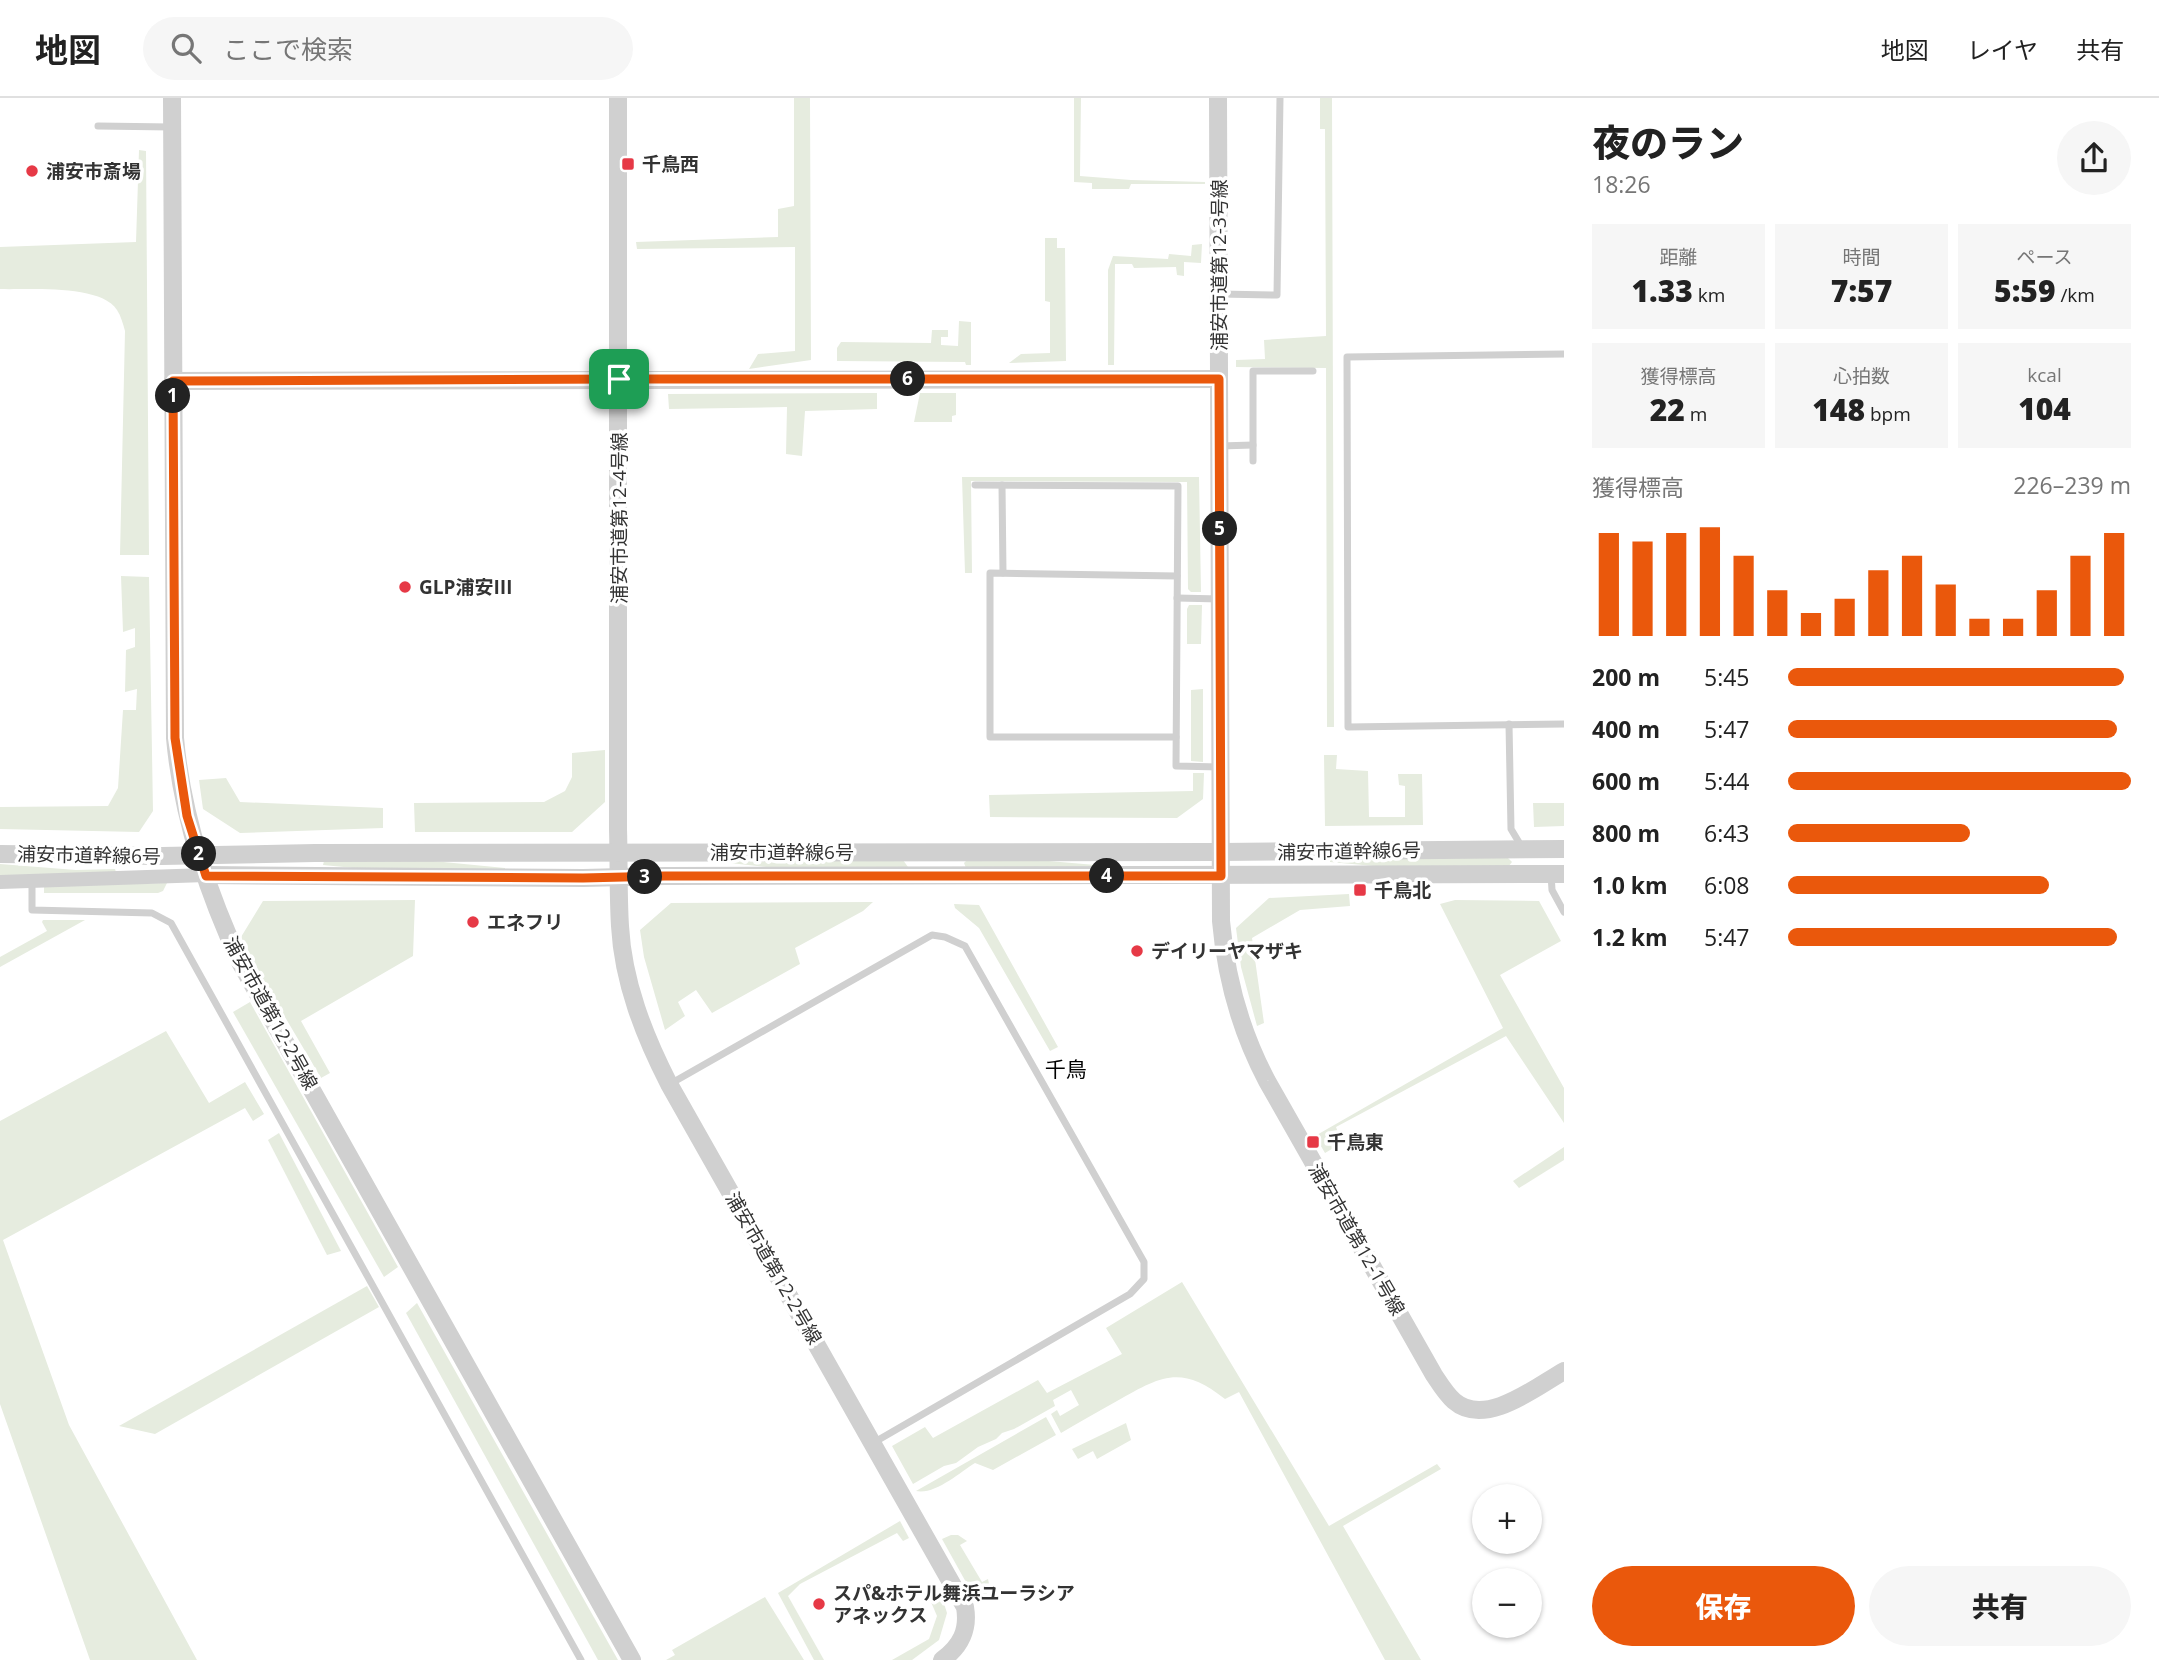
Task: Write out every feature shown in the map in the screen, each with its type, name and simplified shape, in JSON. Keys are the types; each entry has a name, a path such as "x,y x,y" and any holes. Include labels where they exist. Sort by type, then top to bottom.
{"street":[{"name":"浦安市道第12-2号線","path":"172,98 175,738 184,803 218,911 240,962 632,1660"},
{"name":"浦安市道第12-4号線","path":"618,98 619,853"},
{"name":"浦安市道第12-3号線","path":"1219,98 1221,852"},
{"path":"173,381 1219,379"},
{"path":"1524,849 1535,861 1557,874"},
{"name":"浦安市道幹線6号","path":"0,854 1564,849"},
{"name":"浦安市道第12-1号線","path":"1221,852 1226,971 1245,1036 1267,1081 1434,1375 1456,1403 1475,1411 1486,1411 1506,1404 1564,1371"},
{"name":"浦安市道第12-2号線","path":"619,853 620,928 632,992 645,1035 670,1084 965,1607 967,1618 962,1640 942,1660"},
{"name":"浦安市道幹線6号","path":"0,882 206,876 1557,874"}],"lane":[{"path":"1219,294 1278,295 1280,98"},
{"path":"99,126 172,127"},
{"path":"1564,354 1347,357 1348,727 1564,724"},
{"path":"1253,461 1253,371 1313,371"},
{"path":"1220,446 1253,445"},
{"path":"975,485 1178,486 1176,766 1221,768"},
{"path":"1002,485 1003,573"},
{"path":"1176,737 990,737 990,573 1177,576"},
{"path":"1177,598 1220,599"},
{"path":"1509,724 1511,829 1524,849"},
{"path":"1557,874 1552,890 1564,912"},
{"path":"32,880 32,910 152,913 171,923 581,1660"},
{"path":"670,1084 932,935 945,937 965,946 1110,1201 1144,1262 1144,1279 1130,1294 873,1443"}],"shaded area":[{"path":"794,98 810,98 811,360 749,369 758,354 795,351 795,247 637,249 636,242 778,237 778,209 794,206"},
{"path":"1074,98 1081,98 1080,176 1205,184 1131,184 1129,189 1092,189 1092,183 1074,182"},
{"path":"1320,98 1332,98 1334,727 1327,727 1326,368 1236,367 1236,360 1265,359 1264,340 1326,336 1325,129 1320,129"},
{"path":"139,150 146,151 149,555 120,555 125,331 121,317 109,302 80,292 0,289 0,247 136,242"},
{"path":"1045,238 1057,238 1057,248 1065,248 1066,361 1009,363 1021,354 1050,353 1050,302 1045,301"},
{"path":"1202,244 1201,263 1184,262 1184,276 1177,275 1176,267 1134,268 1132,264 1115,264 1114,365 1108,365 1108,270 1113,256 1168,259 1169,254 1191,256 1192,245"},
{"path":"959,321 971,322 971,365 966,365 965,362 837,361 837,348 841,342 931,343 932,330 948,330 948,337 941,337 941,345 958,346"},
{"path":"877,393 877,409 805,411 802,456 786,454 787,407 669,409 668,394"},
{"path":"920,393 956,393 956,415 952,416 952,422 914,422"},
{"path":"962,477 1199,477 1201,592 1191,592 1188,589 1187,482 971,481 972,573 965,573"},
{"path":"121,576 149,577 153,811 139,832 0,829 0,807 108,806 118,788 123,710 136,710 137,689 125,692 126,650 135,647 135,628 123,632"},
{"path":"1189,605 1202,605 1201,644 1187,644"},
{"path":"1203,689 1203,762 1191,761 1191,690"},
{"path":"605,750 605,802 572,832 415,832 414,803 544,802 565,791 572,777 572,753"},
{"path":"1324,755 1337,755 1336,769 1368,771 1369,817 1405,817 1405,786 1399,785 1398,774 1422,774 1423,825 1325,826"},
{"path":"1193,773 1204,773 1203,799 1177,818 990,817 989,795 1193,791"},
{"path":"226,778 240,802 383,808 383,828 240,833 203,809 199,780"},
{"path":"1533,803 1564,803 1564,826 1534,827"},
{"path":"1330,858 1508,858 1512,862 1508,867 1407,869 1330,862"},
{"path":"731,860 903,860 908,867 803,871 730,863"},
{"path":"967,860 1037,860 1107,866 966,868 964,863"},
{"path":"324,861 433,861 505,868 505,872 395,872 323,865"},
{"path":"0,864 76,870 115,869 116,872 0,878"},
{"path":"167,883 163,891 158,893 44,893 44,886"},
{"path":"1349,894 1350,906 1300,910 1252,938 1264,1023 1257,1026 1241,967 1236,928 1269,898"},
{"path":"415,900 413,956 301,1021 330,1073 321,1078 259,973 241,937 263,901"},
{"path":"1455,900 1539,901 1561,941 1500,975 1564,1088 1564,1123 1506,1036 1336,1127 1342,1143 1325,1153 1315,1136 1503,1028 1440,904"},
{"path":"873,902 863,911 795,948 800,964 712,1013 696,990 678,1002 685,1016 665,1030 644,957 640,930 671,903"},
{"path":"954,904 979,905 1058,1047 1050,1051 979,928 955,908"},
{"path":"43,920 85,920 0,967 0,957 47,931"},
{"path":"250,1002 398,1267 384,1277 233,1012"},
{"path":"166,1031 209,1103 245,1082 264,1114 253,1121 245,1108 3,1240 69,1425 197,1660 90,1660 0,1404 0,1121"},
{"path":"279,1133 341,1251 327,1255 268,1140"},
{"path":"1564,1147 1564,1160 1519,1188 1513,1181"},
{"path":"1182,1282 1329,1526 1437,1464 1441,1469 1343,1526 1421,1660 1385,1660 1239,1392 1225,1399 1196,1381 1183,1378 1159,1380 1132,1392 1061,1433 1051,1414 1057,1410 1060,1416 1079,1405 1071,1390 1053,1400 1055,1406 1002,1433 956,1463 944,1466 913,1484 892,1446 925,1427 933,1438 1038,1380 1047,1393 1122,1354 1106,1328"},
{"path":"367,1286 379,1307 155,1434 119,1426"},
{"path":"417,1303 618,1660 598,1660 406,1313"},
{"path":"1046,1417 1056,1435 993,1470 975,1463 939,1487 916,1491"},
{"path":"1126,1423 1131,1440 1097,1459 1093,1451 1078,1459 1072,1449"},
{"path":"900,1521 909,1538 903,1541 897,1533 800,1584 788,1596 824,1660 814,1660 778,1593"},
{"path":"958,1535 967,1541 960,1545 982,1582 988,1579 987,1593 977,1602 942,1539"},
{"path":"939,1588 947,1613 939,1640 912,1660 892,1660 929,1639 937,1616 928,1595"},
{"path":"765,1597 804,1660 666,1660 675,1655 672,1650"}],"place":[{"name":"千鳥西","path":"628,164"},
{"name":"浦安市斎場","path":"32,171"},
{"name":"GLP浦安Ⅲ","path":"405,587"},
{"name":"千鳥北","path":"1360,890"},
{"name":"エネフリ","path":"473,922"},
{"name":"デイリーヤマザキ","path":"1137,951"},
{"name":"千鳥東","path":"1313,1142"},
{"name":"スパ&ホテル舞浜ユーラシア アネックス","path":"819,1604"}],"district":[{"name":"千鳥","path":"1066,1070"}],"route":[{"path":"619,379 1219,379 1221,876 206,876 187,816 175,738 173,381 619,379"}]}
